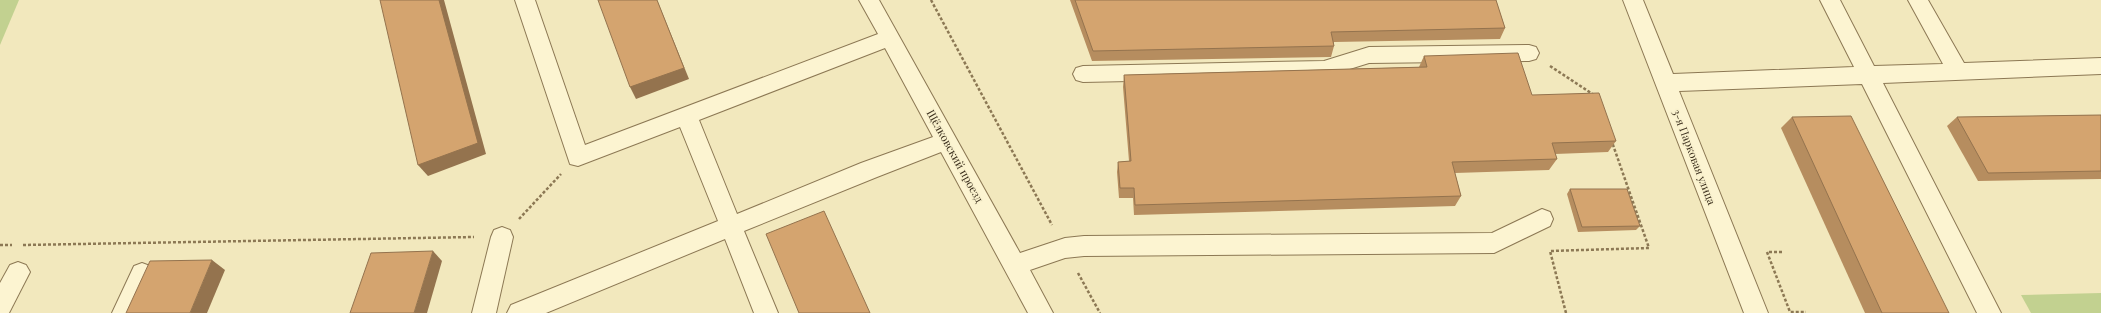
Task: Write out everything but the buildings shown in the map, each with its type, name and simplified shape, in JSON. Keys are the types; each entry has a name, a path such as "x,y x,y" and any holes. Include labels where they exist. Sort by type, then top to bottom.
{"street":[{"path":"525,0 578,156 890,38"},
{"name":"Щёлковский проезд","path":"869,0 1041,313"},
{"name":"3-я Парковая улица","path":"1633,0 1756,313"},
{"path":"1830,0 1990,313"},
{"path":"1918,0 1958,71"},
{"path":"1082,74 1324,69 1369,56 1529,53"},
{"path":"1665,83 2101,66"},
{"path":"686,115 766,313"},
{"path":"519,313 870,170 947,141"},
{"path":"1015,265 1065,248 1084,246 1494,243 1542,219"},
{"path":"484,313 502,237"},
{"path":"0,306 18,272"},
{"path":"124,313 142,273"}],"path":[{"path":"931,0 1100,313"},
{"path":"1529,53 1596,96"},
{"path":"1566,313 1550,251 1649,248 1611,139"},
{"path":"0,245 502,237 578,156"},
{"path":"1782,252 1766,252 1790,312 1806,312"}],"green space":[{"path":"0,0 19,0 0,45"},
{"path":"2101,293 2101,313 2031,313 2021,295"}]}
